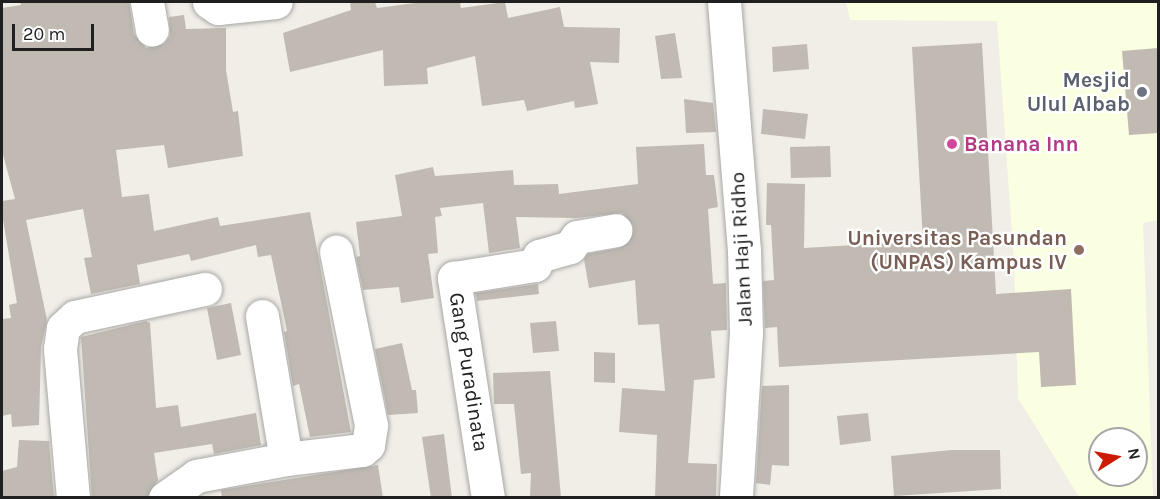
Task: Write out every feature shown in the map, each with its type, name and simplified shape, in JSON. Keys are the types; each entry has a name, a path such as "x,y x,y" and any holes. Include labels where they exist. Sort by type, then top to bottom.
{"street":[{"path":"209,2 218,8 276,2"},
{"name":"Jalan Haji Ridho","path":"724,2 744,251 746,333 736,498"},
{"name":"Gang Puradinata","path":"488,498 454,278 535,265 539,256 570,247 577,237 615,230"},
{"path":"165,498 195,476 286,459 362,450 369,445 371,425 336,252"},
{"path":"73,498 60,349 63,328 75,317 205,289"},
{"path":"262,316 286,459"}],"shaded area":[{"name":"Universitas Pasundan (UNPAS) Kampus IV","path":"846,2 1158,2 1158,220 1143,223 1153,497 1079,497 1018,398 1014,262 997,21 850,20"}],"building":[{"path":"20,2 129,2 134,34 146,48 164,44 170,36 169,17 184,15 186,29 226,28 226,70 233,112 238,111 243,156 168,168 164,145 116,150 122,197 149,194 154,231 218,217 220,226 310,212 351,432 310,437 299,384 293,386 284,332 287,331 271,255 258,257 256,245 191,261 189,254 137,265 140,284 91,294 84,258 92,257 83,209 26,220 47,320 41,347 39,425 12,427 11,414 2,416 2,319 11,318 9,305 17,303 2,214 2,201 15,199 2,151 2,8 21,5"},
{"path":"350,2 375,2 377,8 423,2 460,2 461,8 505,2 508,18 560,7 564,27 620,28 619,63 590,62 598,104 575,108 574,101 527,111 524,100 482,106 475,56 427,68 428,84 384,86 383,50 290,72 283,33 351,10"},
{"path":"675,33 682,78 661,79 655,36"},
{"name":"Banana Inn","path":"982,43 996,294 1071,289 1076,385 1041,387 1039,352 779,367 777,327 765,328 763,281 774,280 771,225 766,225 767,183 805,184 804,248 923,241 912,47"},
{"path":"807,44 809,69 773,72 772,47"},
{"name":"Mesjid Ulul Albab","path":"1158,48 1158,133 1129,135 1122,51"},
{"path":"684,99 713,103 716,132 686,133"},
{"path":"763,109 808,114 805,139 761,134"},
{"path":"704,144 706,175 714,175 718,207 708,209 713,284 726,283 727,330 711,331 715,378 694,380 688,463 717,464 716,498 655,498 657,435 619,432 622,388 665,391 659,324 638,325 635,280 589,288 584,259 588,254 619,248 632,237 633,226 622,213 576,218 516,217 520,248 489,253 483,203 440,208 442,216 435,217 438,253 428,254 434,298 401,303 399,287 363,290 356,257 360,256 356,222 402,216 395,175 433,167 435,176 513,170 514,185 558,184 559,194 638,184 636,147"},
{"path":"830,146 831,177 791,178 790,147"},
{"path":"538,284 539,294 477,301 476,293"},
{"path":"231,303 241,355 217,360 207,308"},
{"path":"146,321 150,323 156,408 178,405 181,427 256,413 261,445 214,454 212,444 154,453 158,480 147,498 92,498 81,337"},
{"path":"556,321 559,351 533,353 530,323"},
{"path":"402,343 412,390 416,390 418,413 388,415 375,349"},
{"path":"594,352 615,353 615,383 594,382"},
{"path":"550,371 561,498 530,498 531,473 521,474 514,404 494,404 493,373"},
{"path":"789,385 789,466 772,465 770,485 756,483 762,386"},
{"path":"868,413 871,441 840,445 837,416"},
{"path":"444,434 452,498 431,498 422,437"},
{"path":"19,440 49,441 54,498 2,498 2,471 17,467"},
{"path":"951,450 1000,450 1001,489 894,496 891,456"},
{"path":"378,465 383,498 222,498 221,490"}],"place":[{"name":"Mesjid Ulul Albab","path":"1142,92"},
{"name":"Banana Inn","path":"952,144"},
{"name":"Universitas Pasundan (UNPAS) Kampus IV","path":"1079,250"}]}
